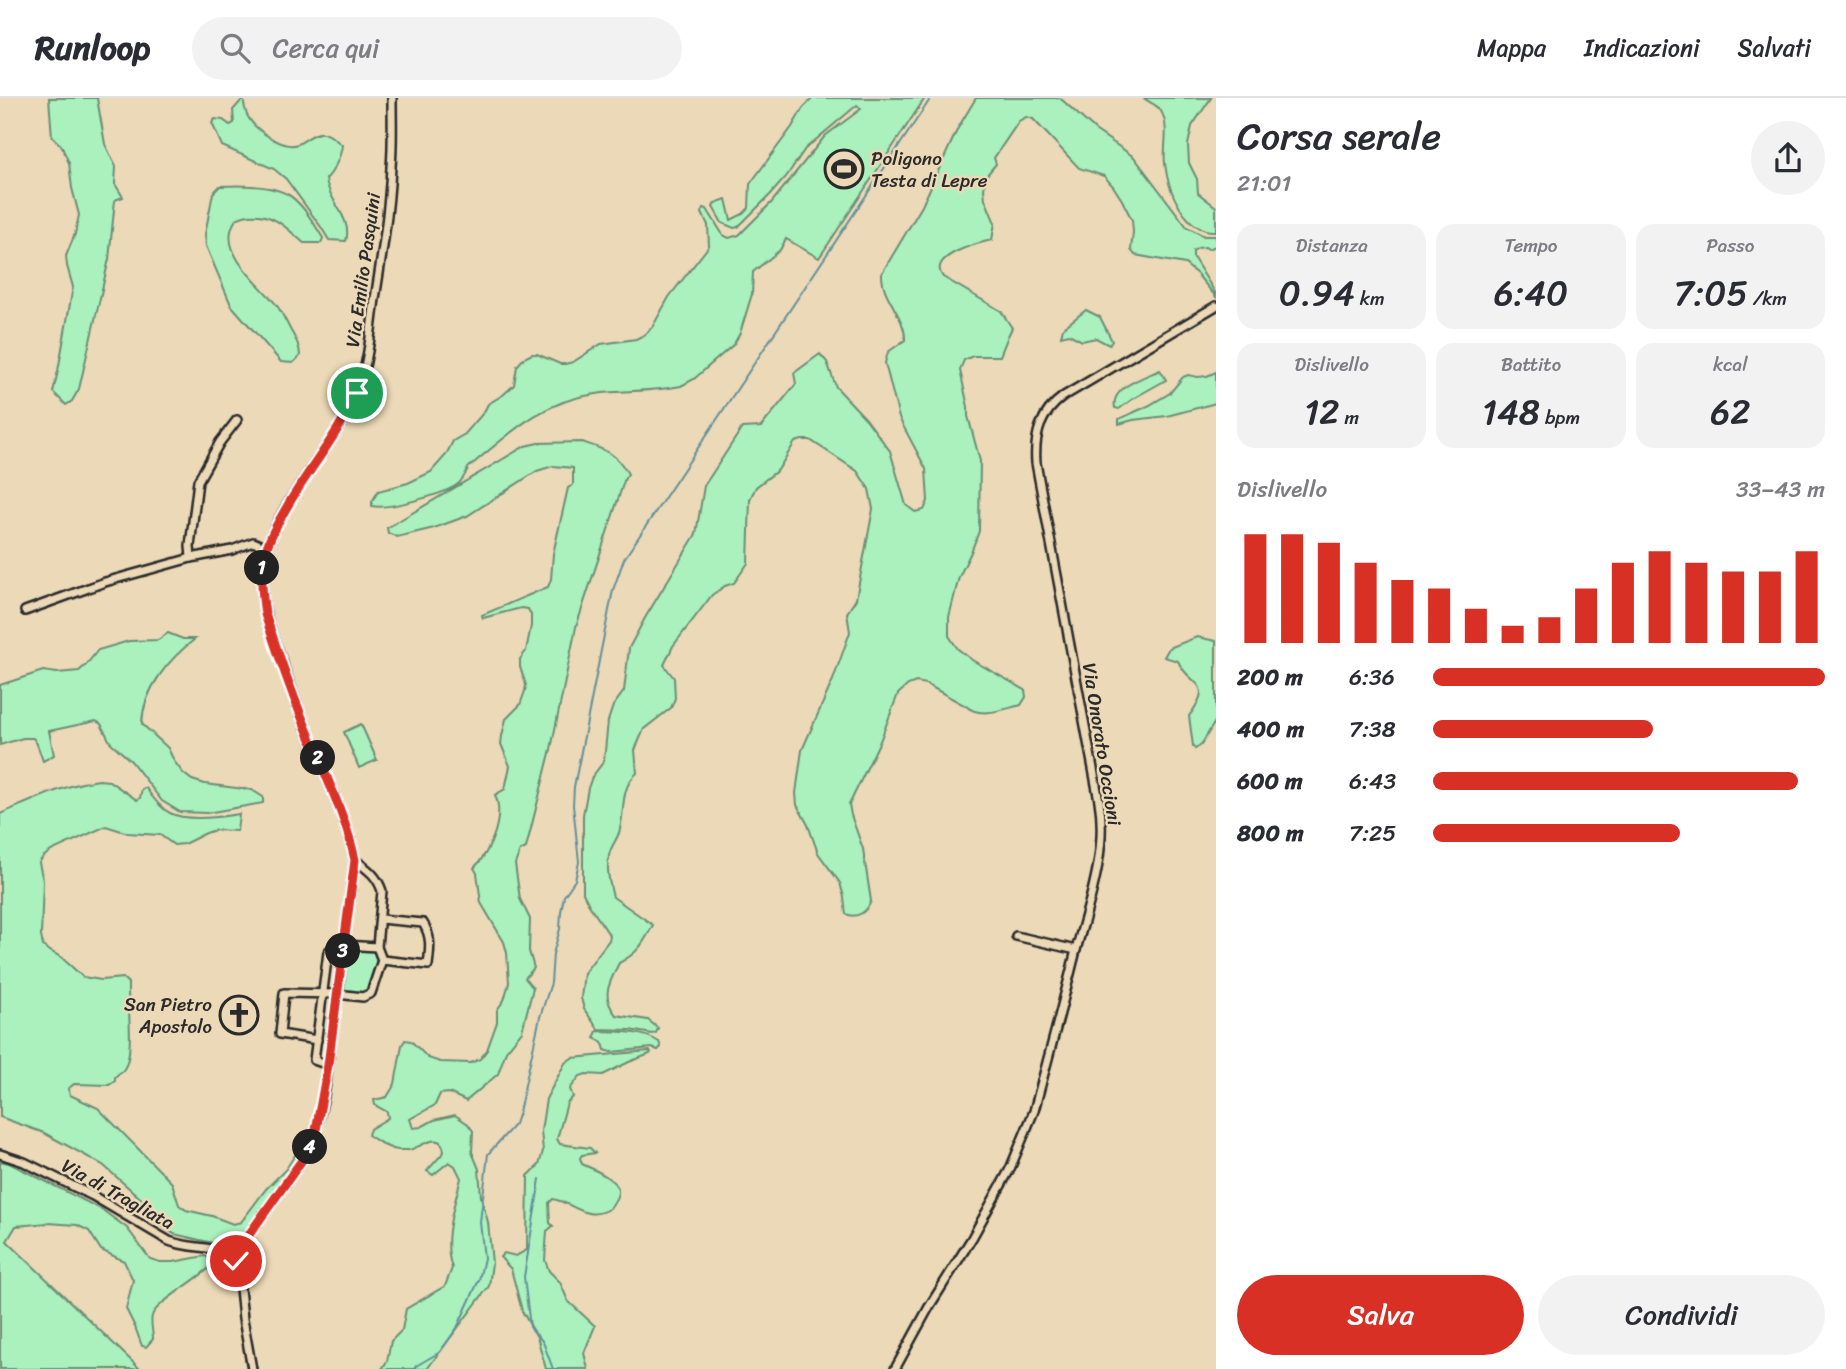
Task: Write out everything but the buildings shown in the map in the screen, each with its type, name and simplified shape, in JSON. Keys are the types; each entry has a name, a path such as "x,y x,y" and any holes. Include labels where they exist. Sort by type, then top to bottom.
{"street":[{"name":"Via Emilio Pasquini","path":"233,1257 312,1143 328,1065 355,860 338,804 310,740 265,614 261,583 267,548 280,518 346,417 363,376 392,165 392,98"},
{"name":"Via Onorato Occioni","path":"895,1369 929,1307 972,1238 1023,1141 1034,1111 1098,860 1101,815 1036,463 1037,435 1045,414 1064,396 1216,306"},
{"path":"191,558 198,481 219,442 237,420"},
{"path":"25,611 105,582 191,558 232,550 253,542 267,548"},
{"path":"317,1040 280,1034 284,993 363,997 371,993 382,960 377,947 382,891 372,872 355,860"},
{"path":"380,919 423,923 430,935 428,965 382,960"},
{"path":"1016,936 1076,950"},
{"path":"328,1065 314,1060 328,951 334,946 344,945 377,947"},
{"name":"Via di Tragliata","path":"0,1154 24,1162 93,1196 169,1241 182,1246 218,1250 233,1257"},
{"path":"233,1257 238,1268 243,1319 253,1369"}],"green space":[{"path":"49,98 97,98 105,144 116,167 115,184 123,197 115,200 109,259 79,389 72,401 66,405 53,392 73,287 66,256 79,215 69,163 61,145 52,137"},
{"path":"813,98 925,98 819,258 786,239 780,250 753,272 752,294 734,344 694,379 681,386 596,394 559,404 512,431 468,468 460,483 455,486 414,501 372,506 378,491 408,483 431,472 446,455 453,441 465,434 488,404 514,385 517,366 524,358 537,354 565,364 573,362 601,344 636,339 646,334 669,297 709,246 708,225 702,213 703,208 707,209 723,235 729,238 739,235 772,202 825,136 861,109 857,105 805,149 786,177 738,227 722,223 713,207 715,203 726,199 731,220 749,208 750,184 803,108"},
{"path":"976,98 1060,98 1095,130 1134,157 1187,227 1204,236 1216,236 1216,246 1198,248 1193,251 1193,257 1216,297 1185,264 1135,255 1131,250 1132,220 1113,186 1104,176 1079,168 1033,119 1026,117 1019,121 994,158 996,164 986,176 985,199 995,223 992,240 947,257 940,270 943,277 1001,311 1012,328 1000,356 973,356 964,360 960,370 980,461 979,531 959,577 949,617 949,636 958,649 972,660 1025,690 1026,697 1021,705 1000,711 978,712 926,684 916,682 898,694 880,741 849,805 863,849 871,901 861,914 846,914 840,883 818,853 797,805 796,793 802,750 833,680 850,632 847,613 856,599 873,509 869,489 857,471 810,440 795,442 778,470 756,487 750,499 748,563 734,583 712,595 673,646 664,665 674,678 675,698 671,708 644,729 635,750 637,773 625,792 619,832 609,855 608,873 613,897 653,925 631,956 619,963 608,989 608,1002 616,1015 648,1020 658,1028 656,1033 652,1034 598,1029 584,1009 581,998 584,973 610,936 583,893 583,815 592,777 604,761 608,721 613,706 624,691 629,648 696,534 704,486 742,428 761,427 796,384 794,373 820,354 827,362 836,387 866,419 890,451 906,505 915,512 924,510 928,501 926,469 899,418 885,363 888,352 905,340 902,323 885,291 882,273 922,206 958,128"},
{"path":"1143,98 1211,98 1192,126 1188,145 1189,163 1197,179 1198,193 1216,207 1216,231 1195,225 1180,208 1167,174 1166,127 1162,112"},
{"path":"243,99 251,121 277,141 298,144 320,133 328,134 342,145 337,163 326,179 346,225 346,241 329,240 286,179 274,169 222,146 212,123 215,119 230,125 234,123 233,110"},
{"path":"220,186 264,187 287,194 303,208 323,238 321,243 304,243 280,223 258,215 239,218 231,231 231,242 240,263 278,307 296,340 300,356 293,363 281,362 231,305 206,246 205,234 213,193"},
{"path":"1086,310 1100,317 1112,341 1109,345 1096,338 1082,341 1069,334 1061,336 1063,328"},
{"path":"1160,370 1166,380 1119,409 1115,408 1115,401 1123,389"},
{"path":"1216,372 1216,403 1167,416 1119,424 1119,419 1170,393 1183,377 1207,376"},
{"path":"582,442 614,456 628,474 576,627 551,749 526,848 520,851 515,864 520,899 530,919 529,951 534,968 525,978 533,988 522,1031 506,1051 498,1074 466,1101 449,1093 440,1094 435,1105 410,1119 413,1128 455,1115 473,1131 472,1152 479,1169 481,1197 488,1222 492,1263 489,1286 427,1369 382,1369 387,1361 391,1341 402,1330 406,1309 445,1286 452,1268 449,1234 461,1178 455,1166 449,1162 433,1175 427,1171 444,1152 442,1145 435,1140 409,1150 398,1150 368,1135 370,1129 388,1118 387,1112 375,1105 374,1100 387,1097 395,1084 405,1040 411,1041 428,1058 440,1062 471,1063 480,1059 487,1050 497,1022 497,1010 504,1000 509,983 507,953 504,942 481,903 474,868 490,844 497,824 498,804 495,795 505,789 510,766 501,744 502,736 506,719 520,705 525,691 520,659 526,651 531,615 528,609 521,608 483,618 482,615 548,587 568,488 573,485 573,468 553,466 537,471 467,516 434,528 397,537 388,533 387,528 525,446"},
{"path":"168,633 183,639 195,639 167,665 152,687 143,711 142,724 168,748 183,773 192,780 252,790 263,797 263,803 207,813 180,812 162,801 131,761 110,742 101,724 96,721 49,731 54,755 43,761 33,738 0,745 0,685 43,671 79,671 98,650 129,641 158,640"},
{"path":"1197,637 1216,641 1216,720 1201,745 1195,749 1189,716 1197,704 1201,690 1178,661 1164,657 1169,648"},
{"path":"361,724 377,760 359,768 344,732"},
{"path":"99,780 109,781 137,800 142,789 146,788 163,808 177,816 204,818 239,814 237,831 215,830 184,844 174,845 160,835 128,833 106,826 51,851 39,863 43,881 43,946 61,957 83,977 101,980 123,978 128,983 130,1040 124,1069 109,1085 74,1084 68,1089 70,1095 98,1108 172,1183 179,1205 186,1210 233,1224 241,1222 266,1189 286,1169 299,1149 302,1151 239,1242 230,1247 174,1234 159,1224 148,1205 103,1165 44,1133 0,1117 0,814 61,789"},
{"path":"349,948 374,951 375,973 364,993 344,992"},
{"path":"597,1031 645,1035 659,1042 661,1047 658,1050 652,1048 611,1052 605,1050 602,1042 594,1038"},
{"path":"649,1051 650,1054 603,1075 580,1076 570,1089 573,1097 567,1103 557,1139 560,1144 590,1148 595,1153 582,1155 582,1164 610,1179 618,1192 610,1208 602,1212 587,1213 553,1199 549,1203 550,1223 553,1226 547,1231 545,1260 549,1271 560,1282 568,1301 595,1326 584,1353 588,1369 546,1369 537,1337 522,1311 511,1269 500,1257 504,1253 516,1256 527,1250 528,1176 539,1165 543,1151 541,1131 546,1099 565,1063 572,1058"},
{"path":"0,1161 101,1209 127,1228 150,1259 173,1262 205,1256 212,1259 212,1265 206,1271 155,1311 151,1318 153,1339 146,1347 142,1346 126,1309 133,1280 124,1261 101,1250 89,1231 77,1225 48,1223 16,1226 7,1241 140,1369 0,1369"}],"waterway":[{"path":"414,1369 440,1352 457,1328 479,1280 484,1258 480,1222 488,1154 515,1124 519,1112 540,1017 551,983 553,954 560,929 564,896 575,880 579,862 573,805 574,787 613,590 624,559 931,98"},
{"path":"540,1179 524,1277 530,1327 543,1342 553,1369"}],"place":[{"name":"Poligono Testa di Lepre","path":"844,169"},
{"name":"San Pietro Apostolo","path":"239,1015"}],"route":[{"path":"236,1261 233,1257 305,1156 316,1130 328,1065 355,860 338,804 310,740 265,614 261,583 263,565 280,518 346,417 357,393"}]}
